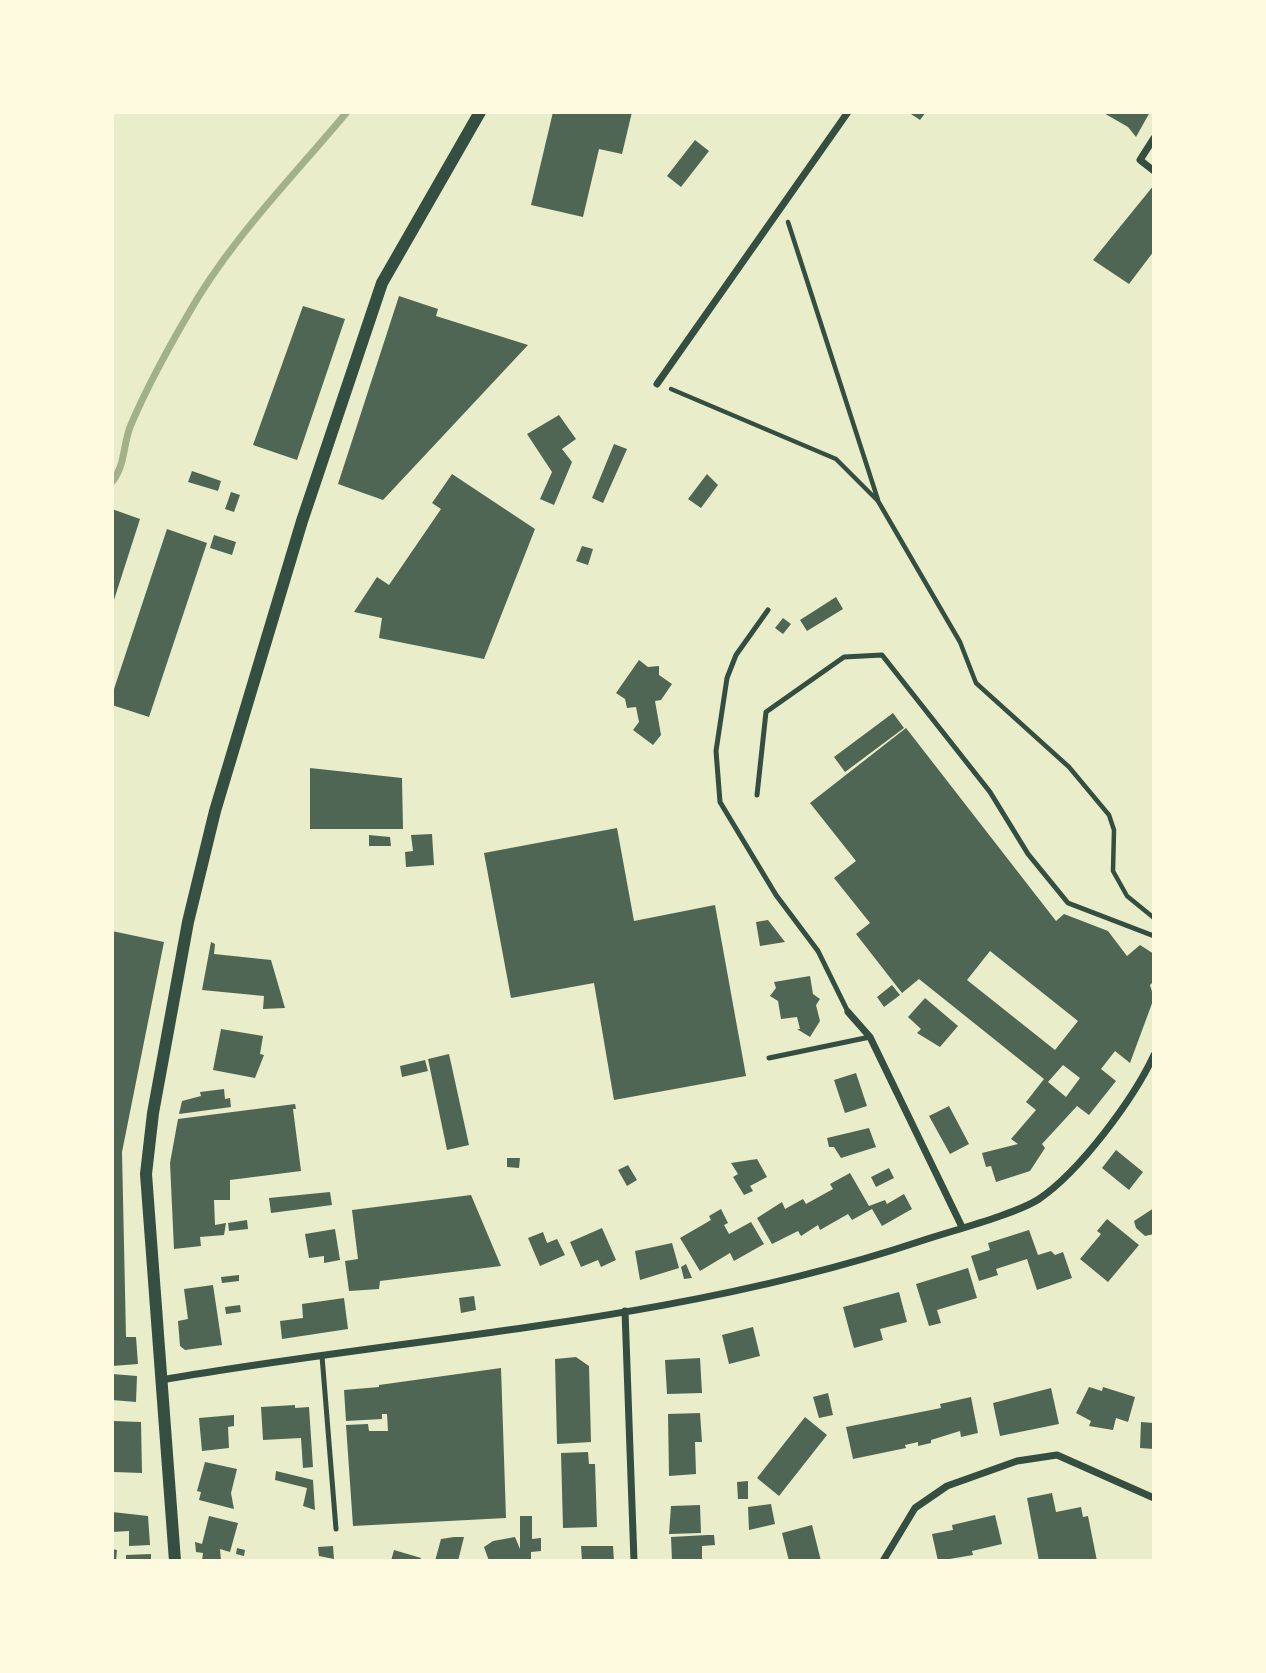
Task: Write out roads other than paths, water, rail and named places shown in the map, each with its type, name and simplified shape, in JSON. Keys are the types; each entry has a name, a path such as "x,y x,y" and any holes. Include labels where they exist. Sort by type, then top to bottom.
{"street":[{"path":"175,1561 145,1174 153,1113 188,922 215,811 302,521 382,284 480,112"},
{"path":"657,384 848,112"},
{"path":"1154,138 1140,160 1154,171"},
{"path":"848,1012 870,1037 962,1227"},
{"path":"161,1380 740,1292 888,1252 1036,1201 1061,1183 1121,1110 1154,1055"},
{"path":"625,1311 634,1561"},
{"path":"883,1561 915,1508 947,1486 1017,1461 1057,1455 1154,1498"}],"lane":[{"path":"768,610 736,655 727,678 716,751 720,802 776,895 818,951 848,1012"},
{"path":"757,794 766,712 844,657 882,655 990,792 1028,854 1068,904 1154,936"},
{"path":"768,1058 870,1037"},
{"path":"322,1356 336,1529"}],"waterway":[{"path":"112,482 122,463 130,427 143,399 203,290 241,237 347,112"}]}
